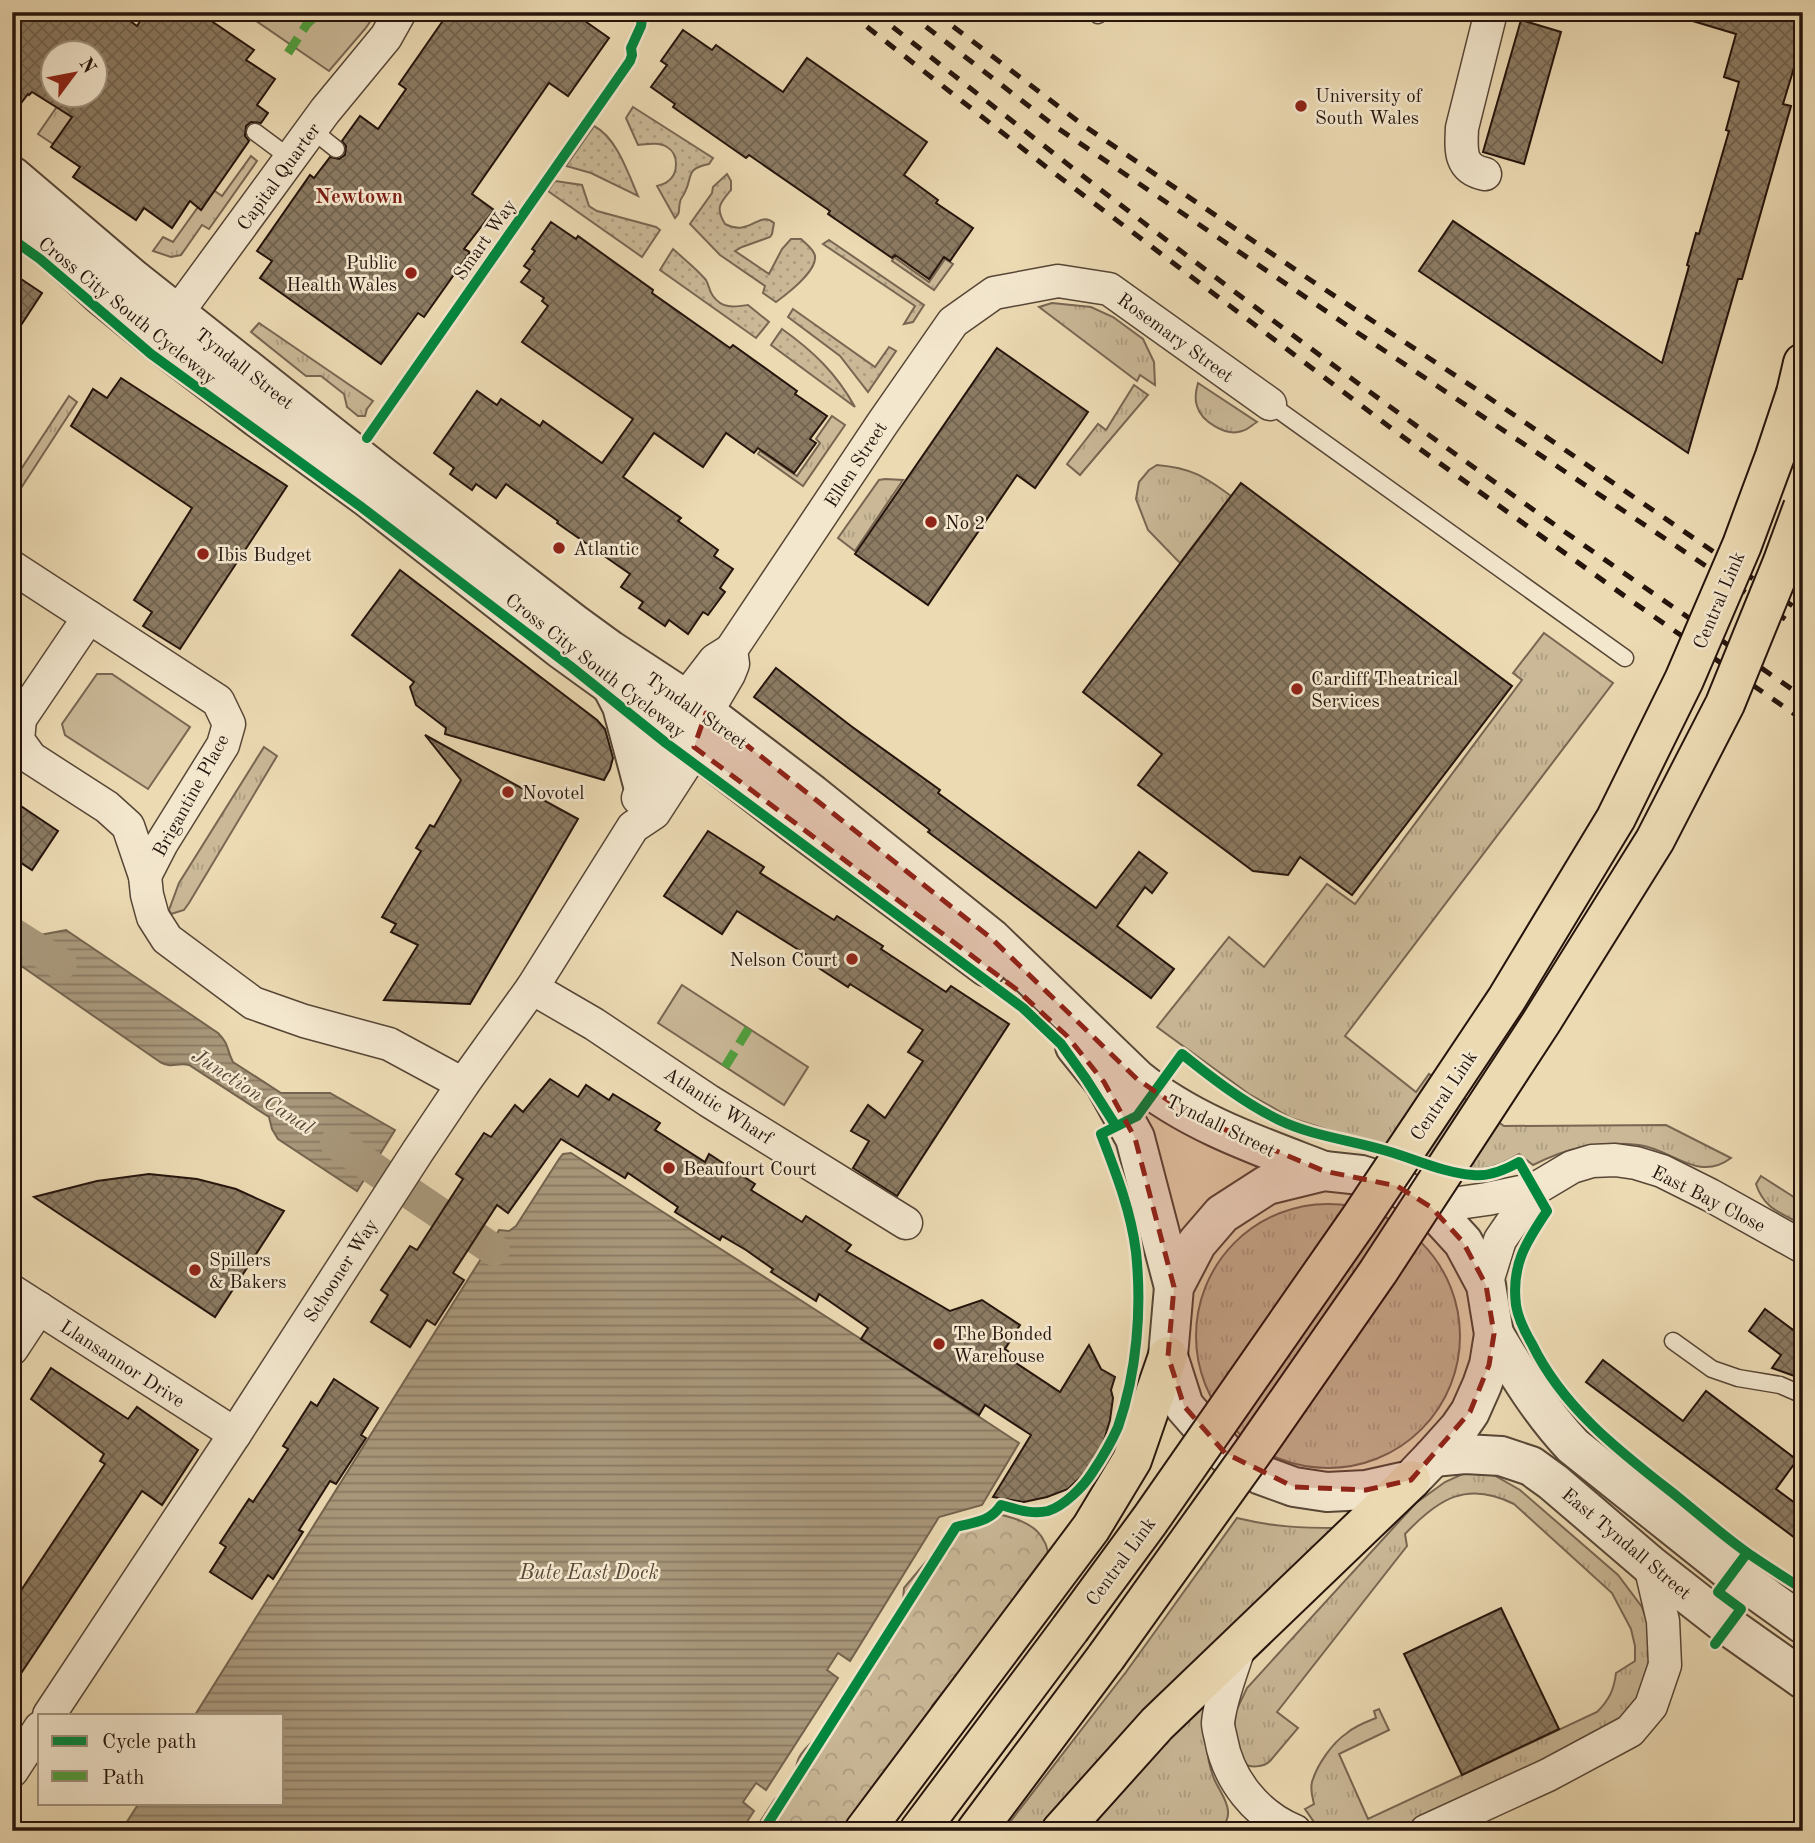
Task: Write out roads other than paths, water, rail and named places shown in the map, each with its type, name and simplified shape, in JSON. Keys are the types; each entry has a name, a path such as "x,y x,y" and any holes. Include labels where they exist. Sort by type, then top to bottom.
{"main road":[{"name":"Central Link","path":"919,1831 1212,1433 1506,1000 1615,818 1684,680 1742,545 1775,456 1799,378"},
{"path":"976,1831 1106,1657 1245,1463 1378,1272 1542,1021 1655,840 1725,705 1803,507"},
{"path":"864,1831 1091,1528 1132,1460 1168,1356"},
{"path":"1061,1831 1157,1724 1422,1469"}],"street":[{"name":"Capital Quarter","path":"167,328 311,129 386,37 400,12"},
{"path":"1485,174 1476,173 1469,168 1461,145 1462,128 1491,12"},
{"name":"Tyndall Street","path":"12,176 258,418 367,497 561,649 611,684 689,722 812,794 990,938 1154,1093 1208,1124 1324,1171"},
{"name":"Tyndall Street","path":"12,214 102,295 167,328 393,485 610,650 796,825 1016,989 1067,1036 1104,1082 1135,1138 1174,1287"},
{"name":"Rosemary Street","path":"994,293 1058,281 1109,289 1269,404"},
{"name":"Ellen Street","path":"689,722 706,671 720,656 731,650 953,322 994,293"},
{"name":"Brigantine Place","path":"12,567 218,701 229,724 223,745 162,843 145,876"},
{"name":"Brigantine Place","path":"89,617 20,719 18,740 31,758 107,807 128,826 145,876 153,917 167,939 253,1003 304,1021 390,1044 463,1084"},
{"path":"611,684 622,706 643,785"},
{"name":"Schooner Way","path":"633,827 636,804 643,785 689,722"},
{"name":"Schooner Way","path":"50,1714 418,1151 532,988 633,827 654,813 689,759 689,722"},
{"name":"Atlantic Wharf","path":"532,988 594,1024 709,1101 906,1223"},
{"name":"East Bay Close","path":"1431,1207 1535,1189 1572,1167 1592,1161 1615,1160 1662,1171 1803,1247"},
{"path":"1168,1356 1174,1287 1197,1243 1222,1214 1267,1185 1324,1171 1361,1175 1397,1186 1431,1207 1463,1242 1486,1285 1494,1334 1489,1365 1470,1412 1422,1469"},
{"name":"East Bay Close","path":"1486,1285 1500,1240 1535,1189"},
{"name":"Llansannor Drive","path":"12,1291 235,1434"},
{"path":"12,1349 39,1308"},
{"name":"East Tyndall Street","path":"1494,1334 1535,1401 1573,1446 1732,1573 1803,1625"},
{"name":"East Tyndall Street","path":"1168,1356 1184,1406 1225,1453 1261,1475 1294,1487 1327,1492 1366,1490 1465,1454 1501,1456 1531,1466 1650,1566 1803,1679"},
{"path":"1426,1831 1548,1775 1630,1731 1651,1706 1665,1665 1663,1621 1650,1566"},
{"path":"1240,1645 1218,1724 1224,1756 1238,1785 1261,1811 1295,1831"},
{"path":"12,1771 38,1731"}],"lane":[{"path":"311,129 336,149"},
{"path":"255,132 290,158"},
{"path":"1269,404 1625,658"},
{"path":"1673,1341 1712,1369 1738,1378 1780,1385 1803,1395"}],"water":[{"path":"66,930 218,1033 233,1062 281,1093 330,1093 395,1130 357,1191 278,1139 269,1117 189,1065 168,1065 160,1062 17,963 21,951 34,932 40,935"},
{"name":"Bute East Dock","path":"571,1153 1019,1443 982,1505 939,1517 850,1661 838,1653 827,1670 838,1678 766,1790 756,1783 743,1802 754,1811 741,1831 121,1831 138,1804 284,1804 284,1714 196,1714 499,1230 509,1231 516,1226 563,1154"}],"waterway":[{"name":"Junction Canal","path":"12,933 61,964"},
{"name":"Junction Canal","path":"336,1143 494,1250"}],"railway":[{"path":"848,12 1045,166 1399,434 1803,720"},
{"path":"874,12 1107,195 1343,373 1803,697"},
{"path":"907,12 1056,127 1803,631"},
{"path":"934,12 1083,125 1803,613"}],"place":[{"name":"University of South Wales","path":"1301,106"},
{"name":"Public Health Wales","path":"411,273"},
{"name":"No 2","path":"931,522"},
{"name":"Atlantic","path":"559,548"},
{"name":"Ibis Budget","path":"203,554"},
{"name":"Cardiff Theatrical Services","path":"1297,689"},
{"name":"Novotel","path":"508,792"},
{"name":"Nelson Court","path":"852,959"},
{"name":"Beaufourt Court","path":"669,1168"},
{"name":"Spillers & Bakers","path":"195,1270"},
{"name":"The Bonded Warehouse","path":"939,1344"}],"district":[{"name":"Newtown","path":"359,196"}]}
